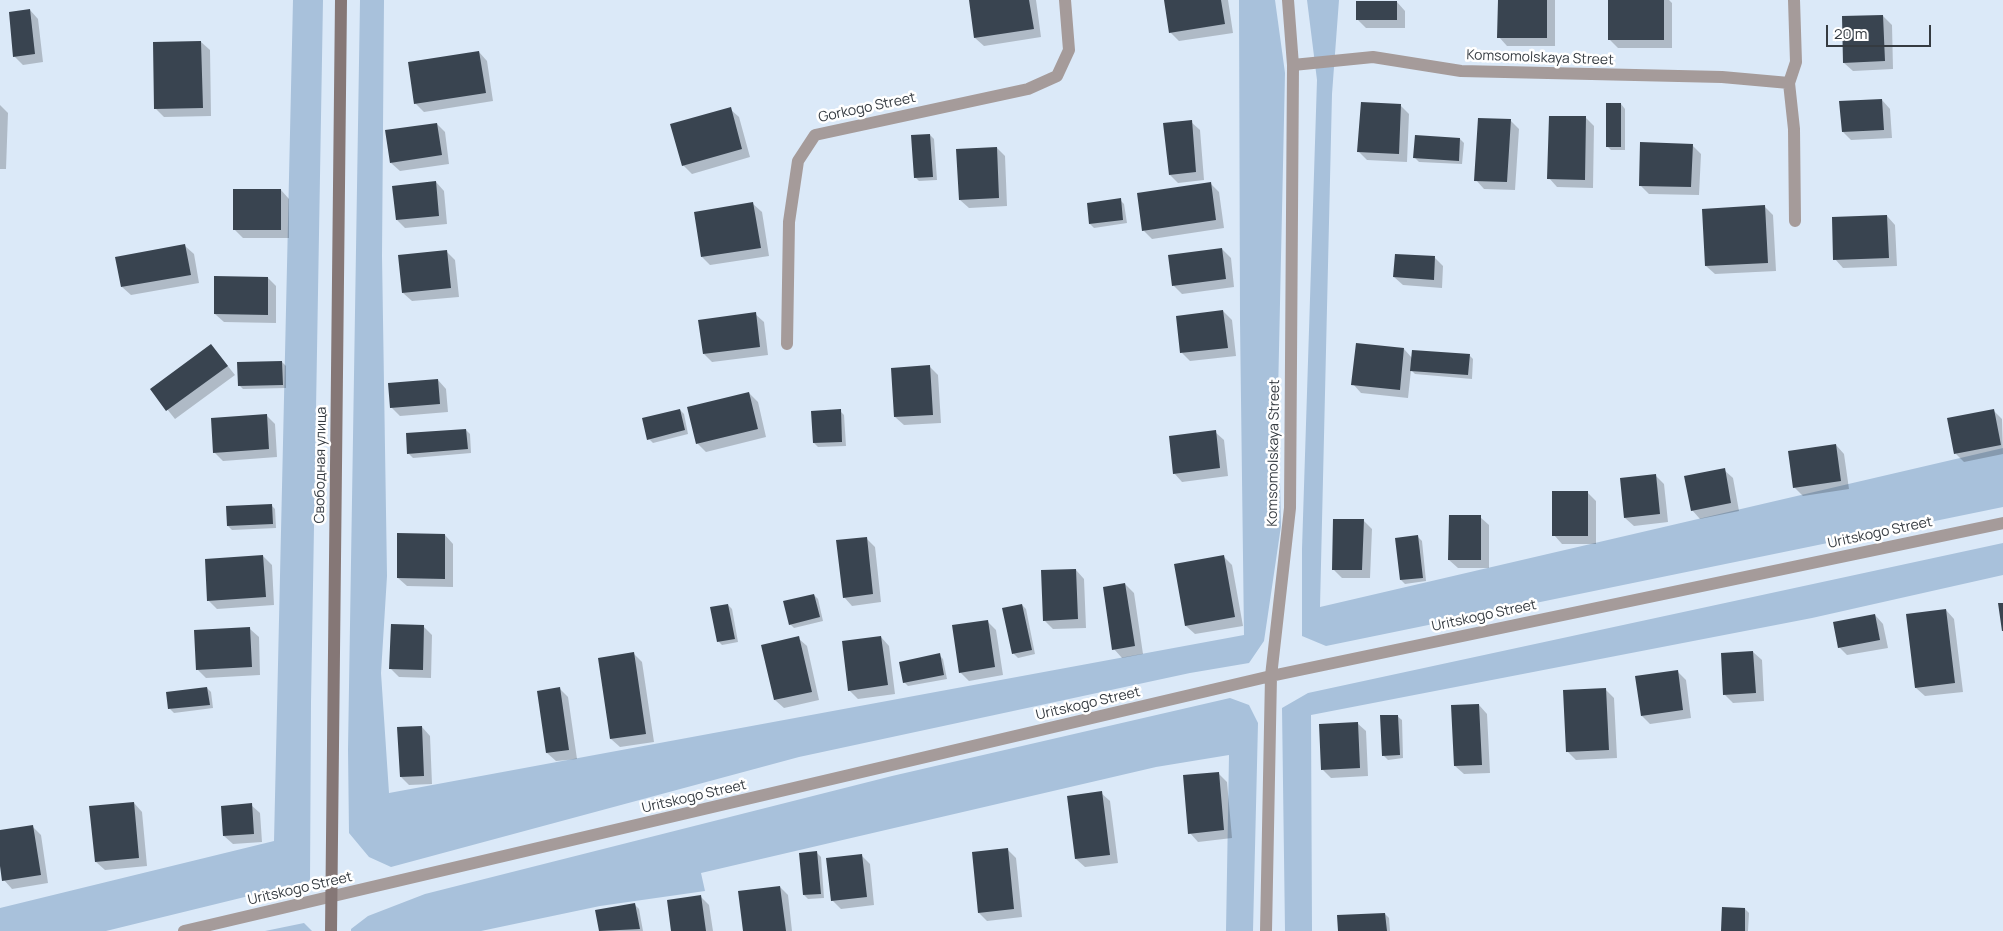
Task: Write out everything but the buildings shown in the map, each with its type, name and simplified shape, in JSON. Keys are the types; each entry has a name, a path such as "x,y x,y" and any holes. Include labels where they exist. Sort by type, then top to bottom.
{"street":[{"name":"Свободная улица","path":"330,931 341,0"},
{"name":"Gorkogo Street","path":"787,344 789,222 798,161 815,135 1028,89 1057,76 1069,50 1066,0"},
{"name":"Komsomolskaya Street","path":"1266,931 1271,676 1290,508 1293,66 1288,0"},
{"path":"1794,0 1796,62 1789,82 1794,129 1795,221"},
{"name":"Komsomolskaya Street","path":"1293,66 1373,57 1461,71 1722,77 1789,82"},
{"name":"Uritskogo Street","path":"184,931 1271,676 2003,523"}],"shaded area":[{"path":"293,0 323,0 311,702 310,881 106,931 0,931 0,908 274,841"},
{"path":"360,0 384,0 382,256 387,576 381,673 389,793 1244,635 1240,321 1239,0 1275,0 1285,73 1278,395 1281,526 1264,641 1249,663 1190,673 799,757 391,867 369,857 349,833 348,749"},
{"path":"1307,0 1339,0 1332,94 1320,607 2003,448 2003,507 1326,646 1302,636 1302,549 1317,80"},
{"path":"2003,543 2003,575 1812,618 1311,715 1312,931 1285,931 1282,708 1308,693"},
{"path":"1230,698 1249,705 1258,723 1253,931 1226,931 1229,755 1156,767 701,873 705,891 600,906 481,931 351,931 368,916 425,894 892,776"},
{"path":"304,923 312,931 265,931"}]}
